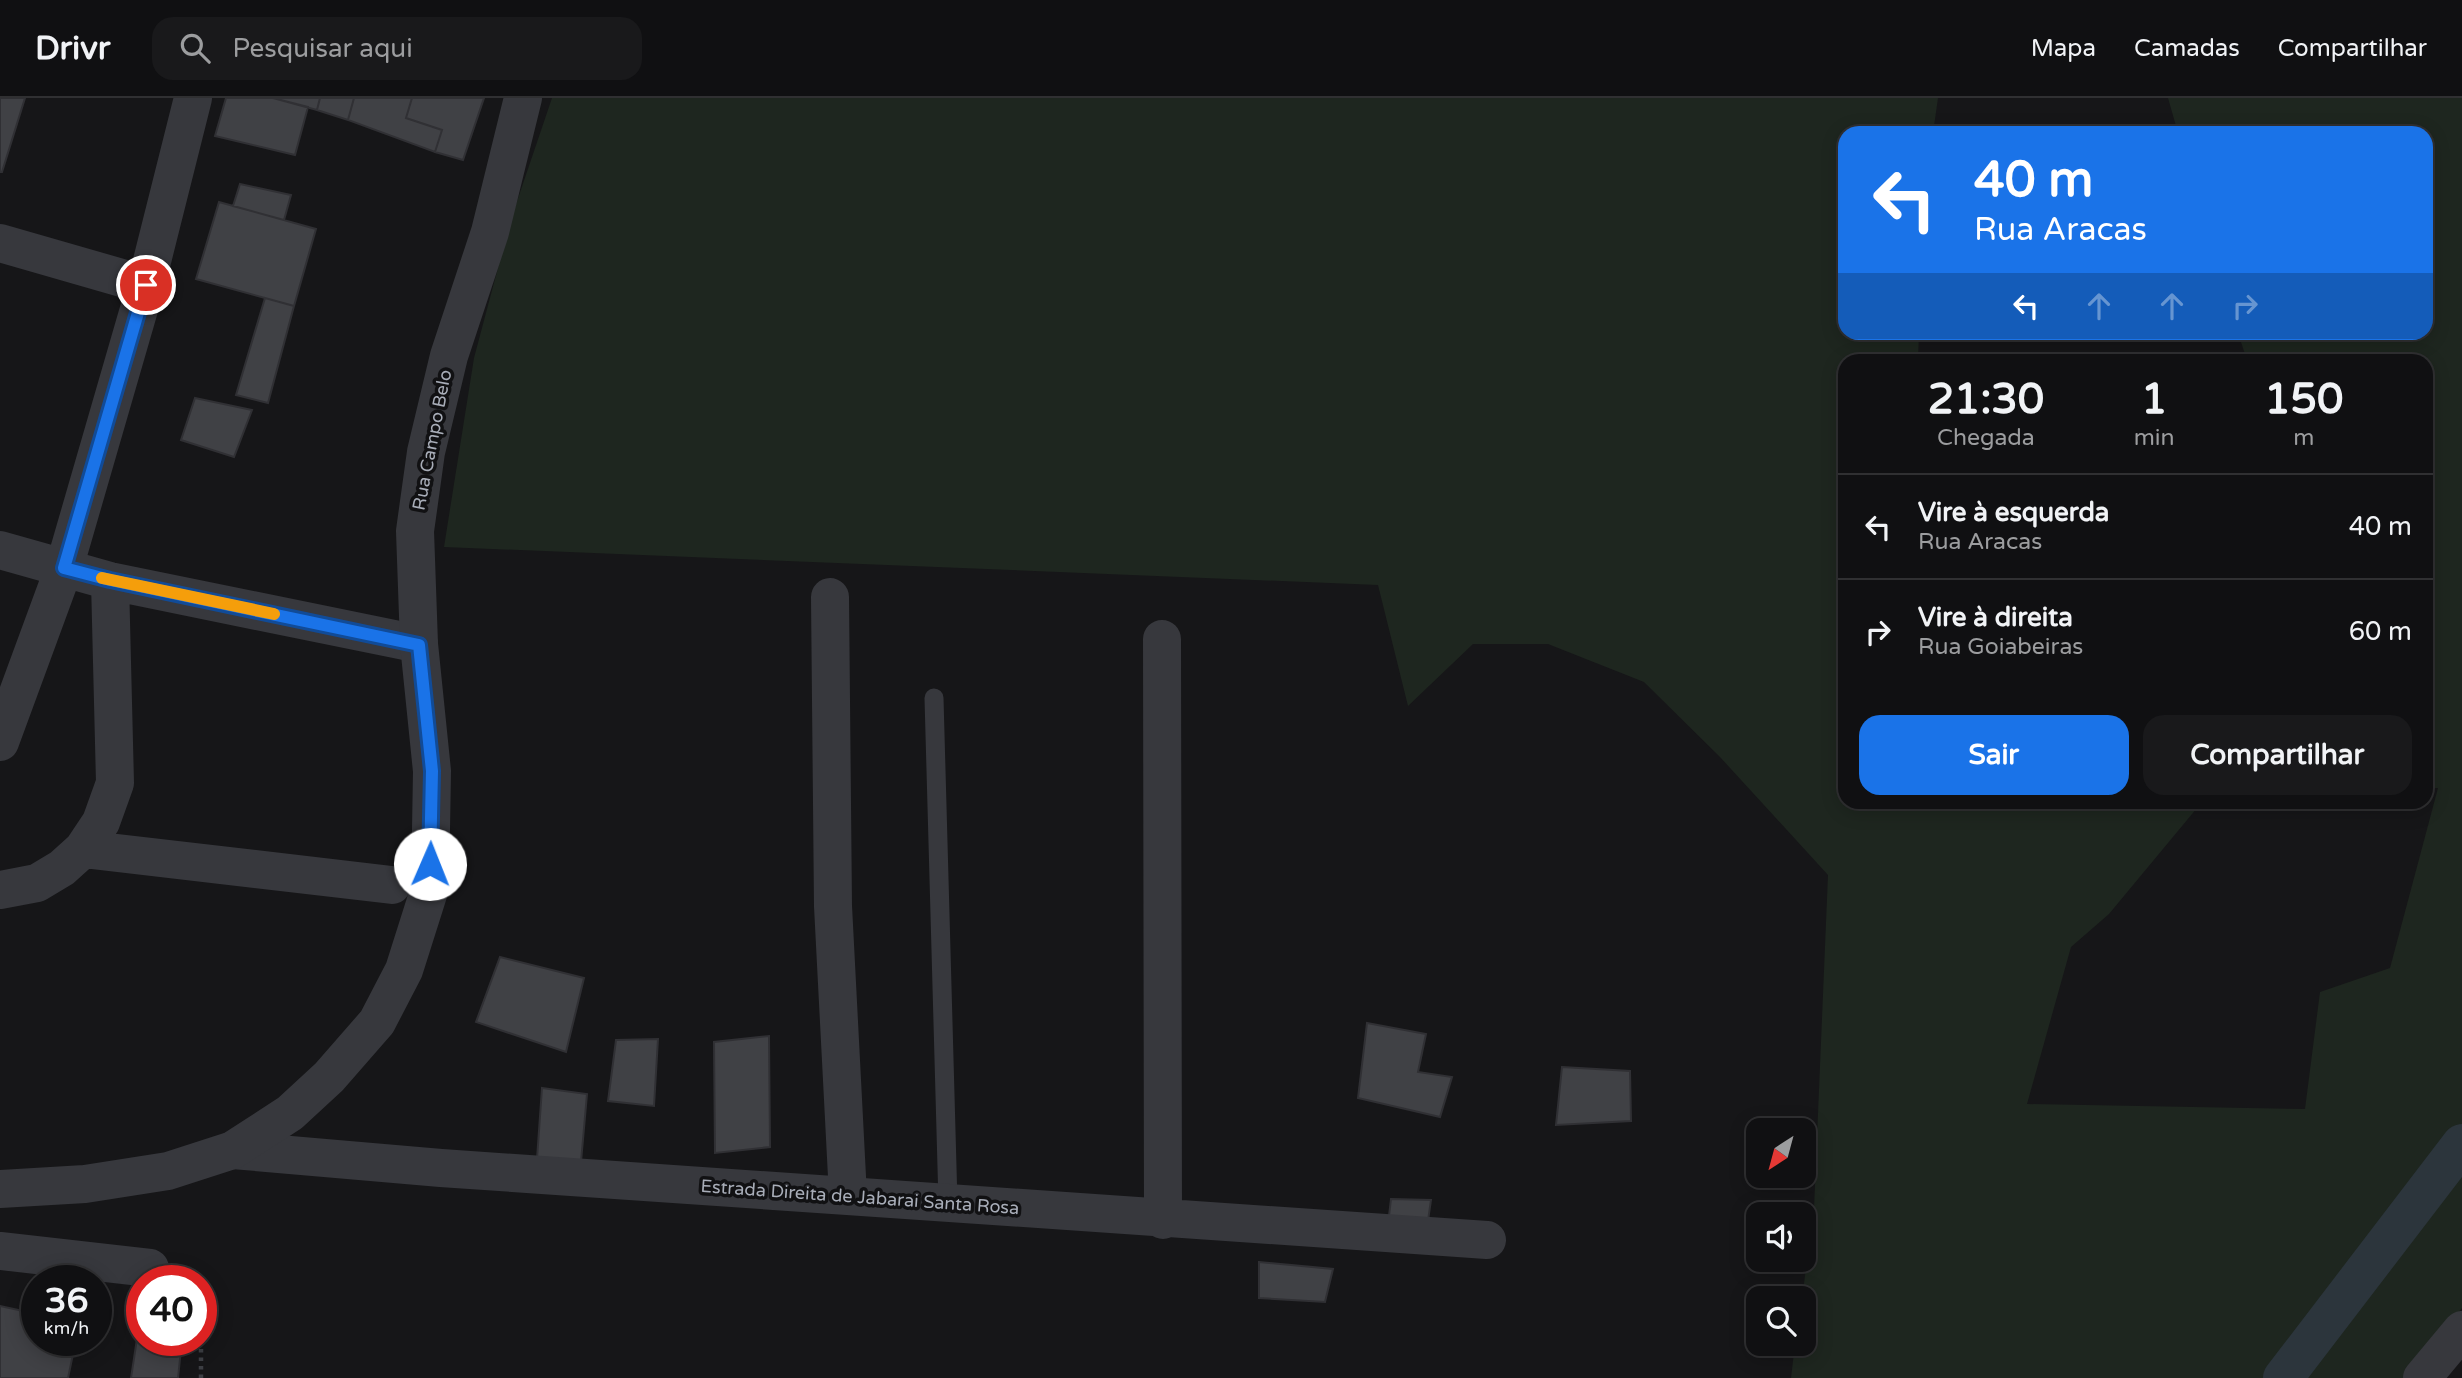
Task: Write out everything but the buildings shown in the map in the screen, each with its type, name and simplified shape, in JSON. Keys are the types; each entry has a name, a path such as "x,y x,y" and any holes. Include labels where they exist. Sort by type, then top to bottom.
{"street":[{"path":"0,742 64,568 146,285 193,98"},
{"name":"Rua Campo Belo","path":"0,1189 85,1184 168,1171 233,1150 290,1113 329,1077 377,1022 404,970 430,888 432,771 419,645 415,531 426,452 449,356 490,232 523,98"},
{"path":"0,243 146,285"},
{"path":"0,550 110,580 419,645"},
{"path":"0,890 37,883 62,868 83,849 101,822 115,783 110,580"},
{"path":"830,597 833,906 848,1196"},
{"path":"1162,639 1163,1220"},
{"path":"83,849 392,885"},
{"name":"Estrada Direita de Jabarai Santa Rosa","path":"233,1150 454,1169 1163,1220 1486,1240"},
{"path":"0,1251 126,1265"},
{"path":"2422,1378 2462,1330"}],"lane":[{"path":"934,698 948,1203"}],"path":[{"path":"201,1356 201,1378"}],"shaded area":[{"path":"552,98 1938,98 1934,126 1838,126 1838,340 1919,340 1918,354 1838,354 1838,809 2196,809 2109,914 2071,947 2027,1104 2305,1109 2320,992 2390,968 2438,788 2433,788 2433,354 2245,354 2240,340 2433,340 2433,126 2176,126 2168,98 2462,98 2462,1308 2405,1378 1791,1378 1794,1356 1816,1356 1816,1286 1804,1286 1806,1272 1816,1272 1814,1202 1828,875 1720,757 1644,682 1548,644 1473,644 1408,706 1378,585 444,547 474,358 511,219"}],"waterway":[{"path":"2283,1378 2462,1144"}],"slow traffic":[{"path":"102,578 274,614"}],"route":[{"path":"146,285 64,568 419,645 432,771 430,864"}]}
